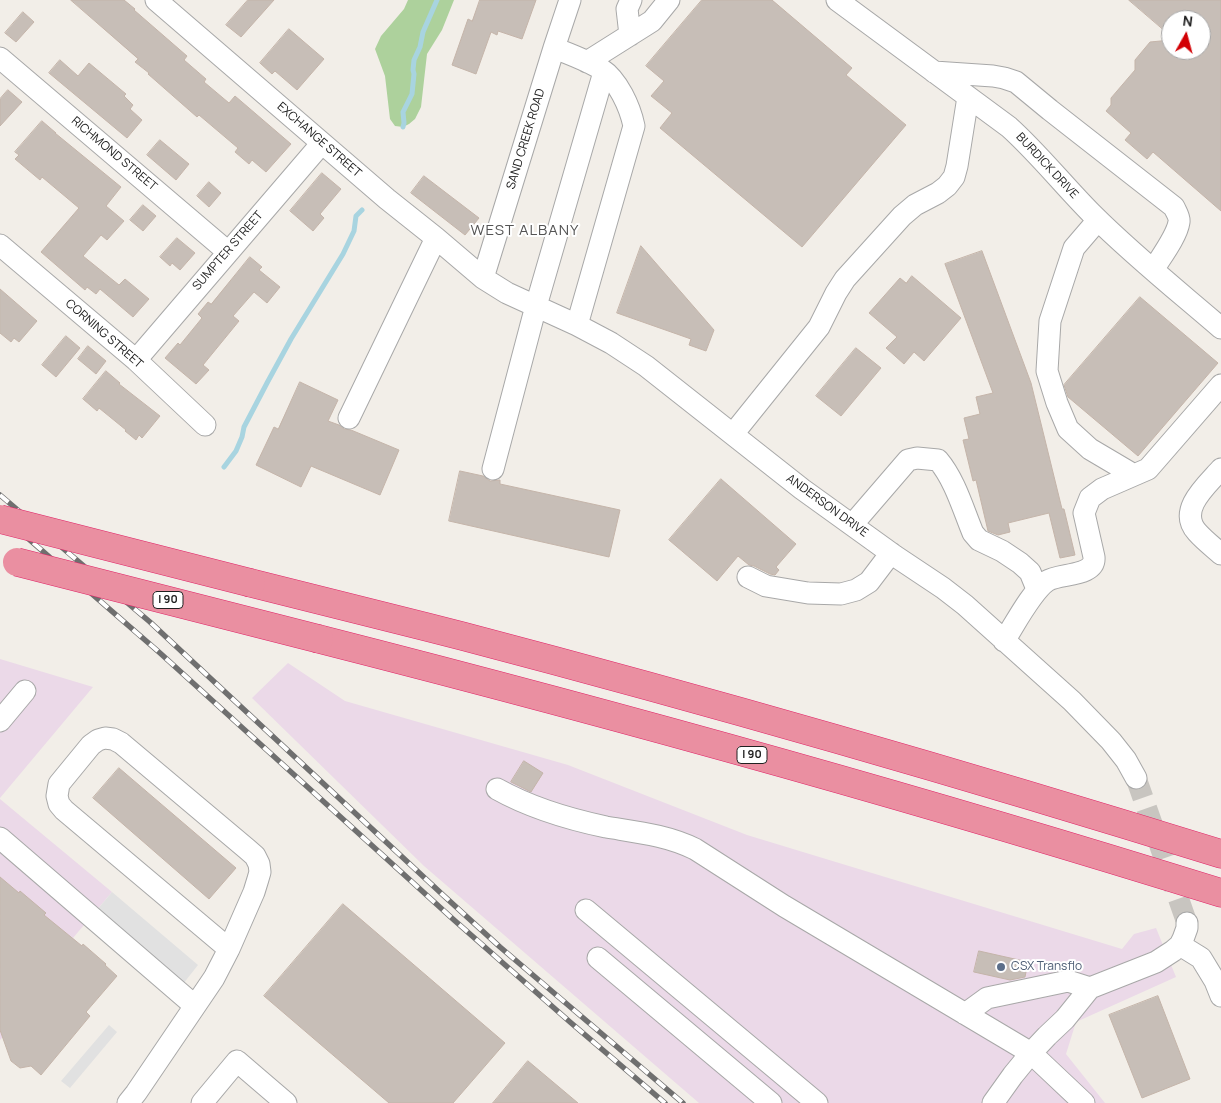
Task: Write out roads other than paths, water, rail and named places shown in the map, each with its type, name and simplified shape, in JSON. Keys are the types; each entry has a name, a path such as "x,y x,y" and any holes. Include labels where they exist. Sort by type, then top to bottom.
{"highway":[{"path":"0,519 462,636 647,686 1013,791 1221,854"},
{"name":"I 90","path":"8,560 636,722 1011,830 1221,893"},
{"path":"1013,791 1221,837"}],"street":[{"name":"EXCHANGE STREET","path":"156,0 387,199 483,278"},
{"name":"SAND CREEK ROAD","path":"483,278 570,0"},
{"path":"630,35 628,9 631,0"},
{"path":"493,469 596,67 630,35 652,21 669,0"},
{"name":"BURDICK DRIVE","path":"837,0 1009,127 1024,140 1098,220 1221,328"},
{"path":"554,48 596,67 614,82 631,112 634,126 577,325"},
{"name":"RICHMOND STREET","path":"0,58 228,252"},
{"path":"934,72 993,76 1016,82 1174,207 1180,222 1174,237 1153,270"},
{"path":"733,434 819,327 842,284 858,265 902,216 915,205 943,190 951,182 957,166 968,97"},
{"name":"SUMPTER STREET","path":"136,360 322,143"},
{"path":"1098,220 1074,248 1050,322 1048,371 1057,403 1068,429 1090,449 1134,475"},
{"path":"349,418 436,238"},
{"name":"CORNING STREET","path":"0,246 136,360 205,425"},
{"name":"ANDERSON DRIVE","path":"483,278 507,293 611,342 646,366 802,489 943,588 965,605 1072,702 1111,741 1126,760 1136,778"},
{"path":"1004,641 1037,589 1049,580 1084,571 1093,566 1095,561 1084,513 1090,498 1102,489 1148,469 1221,385"},
{"path":"852,525 908,460 917,458 938,460 945,468 951,480 972,534 979,540 1002,551 1020,563 1030,572 1037,589"},
{"path":"1221,469 1196,498 1190,512 1193,526 1197,532 1221,554"},
{"path":"748,577 766,586 808,593 841,594 856,590 869,582 891,553"},
{"path":"0,721 25,691"},
{"path":"138,1100 214,978 229,949 254,892 260,872 259,864 254,856 121,743 109,738 98,740 91,745 59,784 57,792 59,804 229,949"},
{"path":"497,789 530,805 577,821 664,838 691,846 784,906 1031,1053 1084,1103"},
{"path":"0,838 195,1006"},
{"path":"586,910 816,1103"},
{"path":"993,1103 1013,1074 1065,1019 1090,988 1156,962 1173,951 1180,945 1187,923"},
{"path":"1180,945 1201,958 1215,981 1221,996"},
{"path":"598,958 771,1103"},
{"path":"965,1014 987,998 1068,981 1090,988"},
{"path":"202,1103 237,1061 286,1103"}],"waterway":[{"path":"403,127 403,112 412,94 414,60 420,47 423,32 437,0"},
{"path":"224,467 236,451 244,427 291,339 343,254 354,231 356,216 362,210"}],"tunnel":[{"path":"1136,778 1187,923"}],"railway":[{"path":"0,495 150,622 500,947 683,1103"},
{"path":"0,514 160,653 454,920 665,1103"}],"place":[{"name":"CSX Transflo","path":"1001,967"}],"district":[{"name":"WEST ALBANY","path":"525,231"}]}
